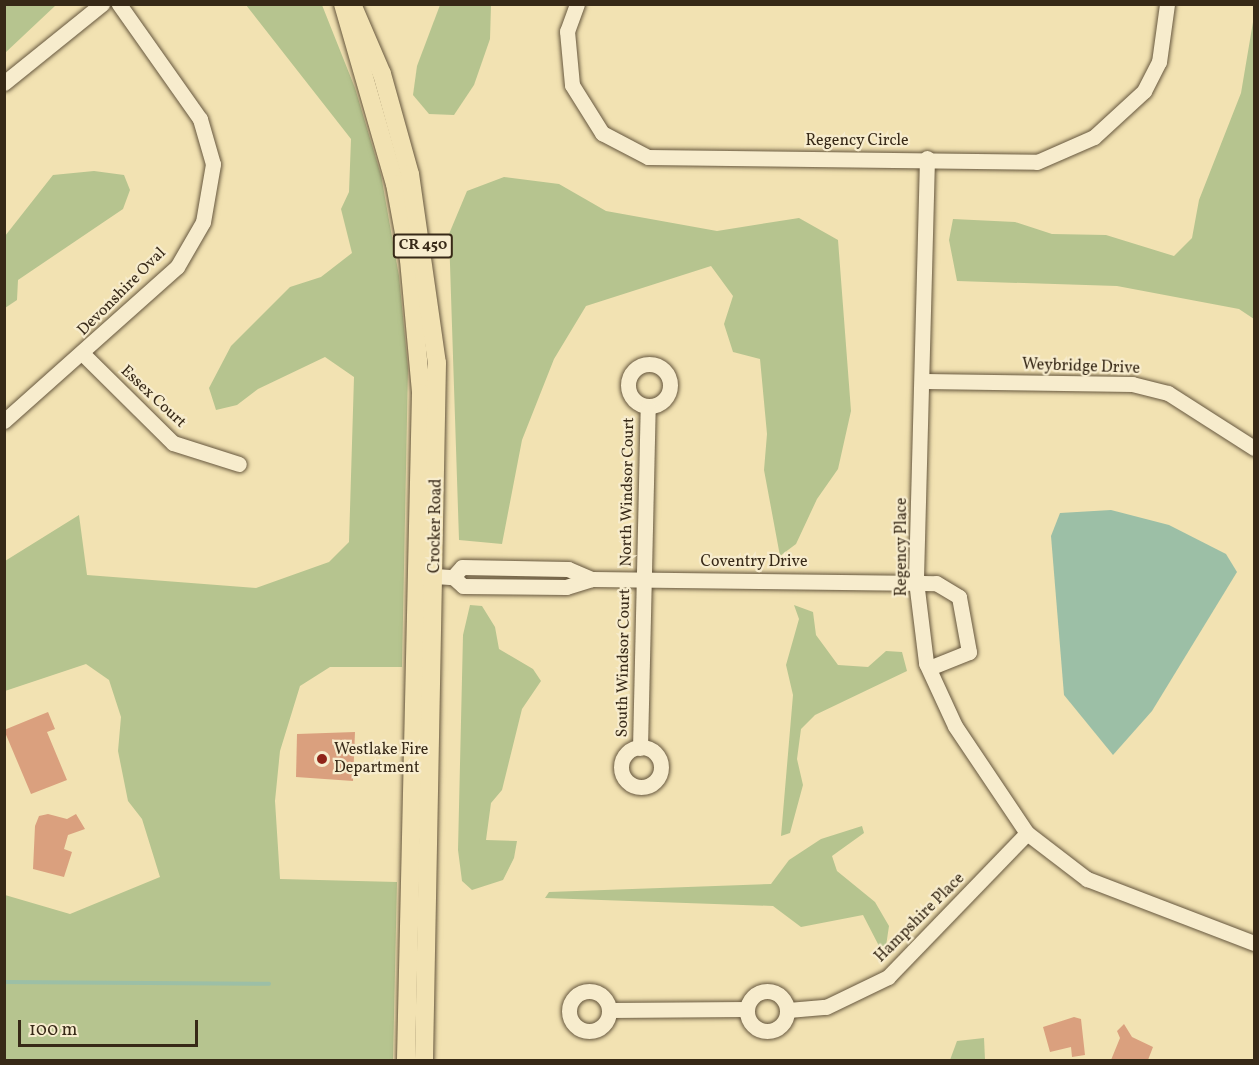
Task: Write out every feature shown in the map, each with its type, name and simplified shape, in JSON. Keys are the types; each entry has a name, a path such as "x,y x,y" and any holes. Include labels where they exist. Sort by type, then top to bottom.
{"main road":[{"name":"Crocker Road","path":"343,4 390,161 409,260 436,576 406,1060"},
{"name":"Crocker Road","path":"352,4 390,97 427,266 437,363 436,576 424,1060"}],"street":[{"path":"4,83 102,4"},
{"name":"Devonshire Oval","path":"4,421 84,355 177,267 203,222 213,164 200,119 119,4"},
{"name":"Regency Circle","path":"577,4 567,31 572,85 602,133 648,157 927,158 1037,162 1094,137 1144,91 1159,62 1167,4"},
{"name":"Regency Place","path":"927,158 925,381 916,581 929,668 955,726 1027,833 1087,879 1254,943"},
{"name":"Essex Court","path":"84,355 173,443 239,464"},
{"name":"Weybridge Drive","path":"925,381 1132,384 1168,393 1254,448"},
{"name":"North Windsor Court","path":"644,579 648,406"},
{"name":"Coventry Drive","path":"436,576 464,586 566,587 592,579 916,581 947,585 959,597 969,647 966,655 929,668"},
{"name":"South Windsor Court","path":"640,748 644,579"},
{"name":"Hampshire Place","path":"788,1010 826,1007 888,978 1027,833"},
{"path":"770,991 782,997 788,1010 780,1028 767,1032 754,1027 747,1009 757,994 770,991"},
{"path":"609,1010 747,1009"}],"shaded area":[{"path":"5,4 56,4 56,5 5,53"},
{"path":"246,5 322,5 355,88 381,175 399,276 408,368 402,667 330,667 300,686 280,751 275,801 280,879 397,882 393,1060 5,1060 5,895 70,914 160,877 142,819 128,801 118,751 121,717 109,680 86,664 5,691 5,561 79,515 87,575 256,588 329,562 349,542 354,377 325,357 258,389 237,405 216,410 209,388 231,346 290,287 321,277 352,253 341,209 349,192 351,139"},
{"path":"440,5 491,5 490,39 474,85 454,115 429,114 413,95 417,66"},
{"path":"1254,16 1254,319 1239,309 1117,286 957,281 949,240 953,219 1015,222 1052,234 1106,235 1174,256 1192,238 1199,200 1241,93"},
{"path":"94,171 124,175 130,190 123,209 18,280 17,300 5,308 5,236 53,175"},
{"path":"504,177 559,184 606,211 717,231 799,218 838,240 851,411 838,469 817,499 796,544 780,556 764,470 767,434 760,359 733,352 724,324 733,296 711,266 586,306 554,359 522,440 502,544 459,540 449,234 467,191"},
{"path":"1111,510 1169,525 1226,554 1237,572 1152,711 1113,755 1064,695 1051,536 1060,513"},
{"path":"470,605 482,606 495,627 499,649 533,669 541,681 522,709 502,790 491,803 486,840 517,841 514,858 503,880 472,890 462,881 458,850 463,635"},
{"path":"794,605 813,612 816,635 838,665 868,667 886,651 902,652 907,671 815,715 801,729 797,759 803,785 790,833 781,836 793,695 786,665 799,619"},
{"path":"862,826 864,833 832,856 837,871 875,902 889,926 886,946 879,946 863,915 801,927 773,906 545,898 549,892 771,884 789,860 821,839"},
{"path":"984,1038 985,1060 950,1060 957,1041"}],"building":[{"path":"48,712 55,729 47,732 67,780 31,794 4,730"},
{"path":"355,732 353,781 296,777 297,734"},
{"path":"48,814 67,819 76,814 85,829 68,835 64,849 72,852 64,877 33,869 35,826 39,816"},
{"path":"1074,1017 1081,1019 1085,1055 1072,1057 1071,1047 1050,1052 1043,1027"},
{"path":"1124,1024 1132,1037 1153,1047 1148,1060 1111,1060 1120,1038 1117,1031"}],"waterway":[{"path":"4,982 269,984"}],"place":[{"name":"Westlake Fire Department","path":"322,759"}]}
